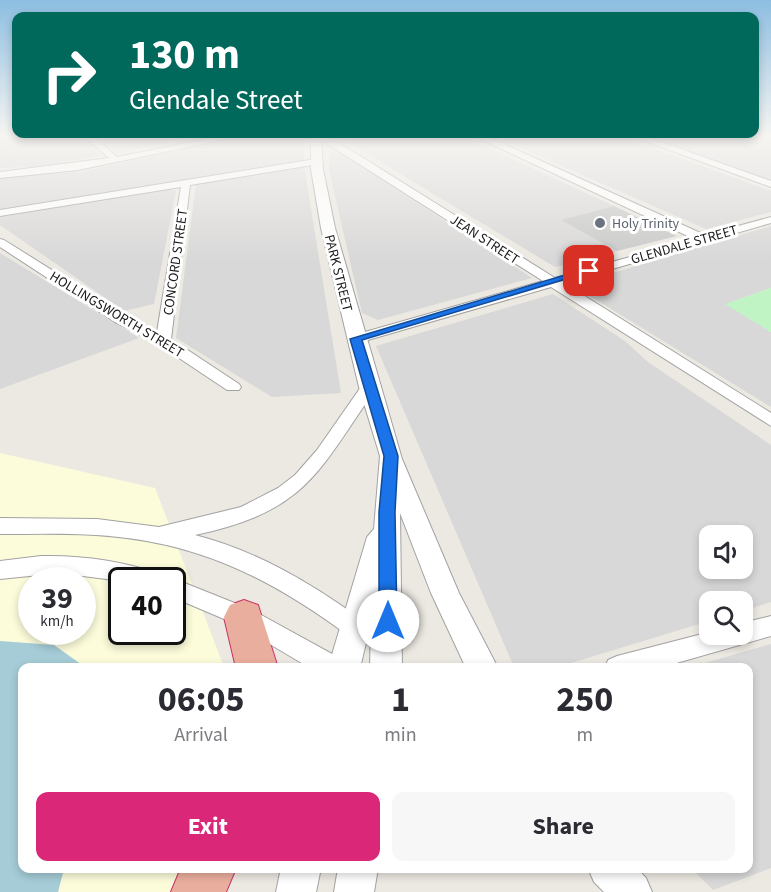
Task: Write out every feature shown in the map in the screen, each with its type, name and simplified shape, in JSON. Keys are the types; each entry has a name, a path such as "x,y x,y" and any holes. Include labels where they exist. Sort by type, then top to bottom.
{"highway":[{"path":"244,617 256,663"},
{"path":"198,892 208,873"}],"street":[{"path":"0,213 219,178"},
{"name":"PARK STREET","path":"319,178 328,228 356,339 391,456 387,512 390,663"},
{"name":"JEAN STREET","path":"383,178 771,421"},
{"path":"569,178 704,239"},
{"path":"753,178 771,184"},
{"name":"CONCORD STREET","path":"163,341 186,183"},
{"name":"GLENDALE STREET","path":"356,339 551,281 771,220"},
{"name":"HOLLINGSWORTH STREET","path":"0,242 120,319 163,341 233,387"},
{"path":"158,534 228,522 270,502 292,488 318,461 369,387"},
{"path":"391,456 421,540 464,635 479,663"},
{"name":"PARK STREET","path":"387,512 354,627 389,663"},
{"path":"0,526 97,527 158,534 199,544 270,571 321,602 354,627 345,663"},
{"path":"0,570 40,564 76,563 108,570"},
{"path":"186,593 244,617 325,663"},
{"path":"753,631 771,626"},
{"path":"635,663 701,645"},
{"path":"296,892 300,873"},
{"path":"354,892 357,873"}],"shaded area":[{"path":"0,178 197,178 0,210"},
{"path":"234,178 306,178 341,393 272,397 176,338 196,184"},
{"path":"331,178 378,178 532,278 378,320 362,313"},
{"path":"407,178 552,178 614,206 562,220 617,251 555,267"},
{"path":"588,178 734,178 771,191 771,212 706,229"},
{"path":"169,189 176,191 154,304 124,311 0,225 0,217"},
{"path":"614,206 677,236 617,251 561,220"},
{"path":"771,226 771,288 726,304 771,332 771,407 572,285"},
{"path":"0,253 139,338 0,389"},
{"path":"553,294 625,341 648,362 771,445 771,602 753,608 753,591 699,591 699,624 571,663 512,663 376,346"},
{"path":"0,453 155,488 185,567 108,567 108,645 186,645 186,568 222,663 18,663 18,873 181,873 170,892 0,892"},
{"path":"771,644 771,868 713,890 696,873 753,873 753,663 705,663"}],"green space":[{"path":"771,288 771,332 725,304"}],"water":[{"path":"0,641 18,642 18,645 54,645 79,663 18,663 18,873 63,873 58,892 0,892"}],"place":[{"name":"Holy Trinity","path":"600,223"}],"route":[{"path":"388,621 387,512 391,456 356,339 589,271"}]}
